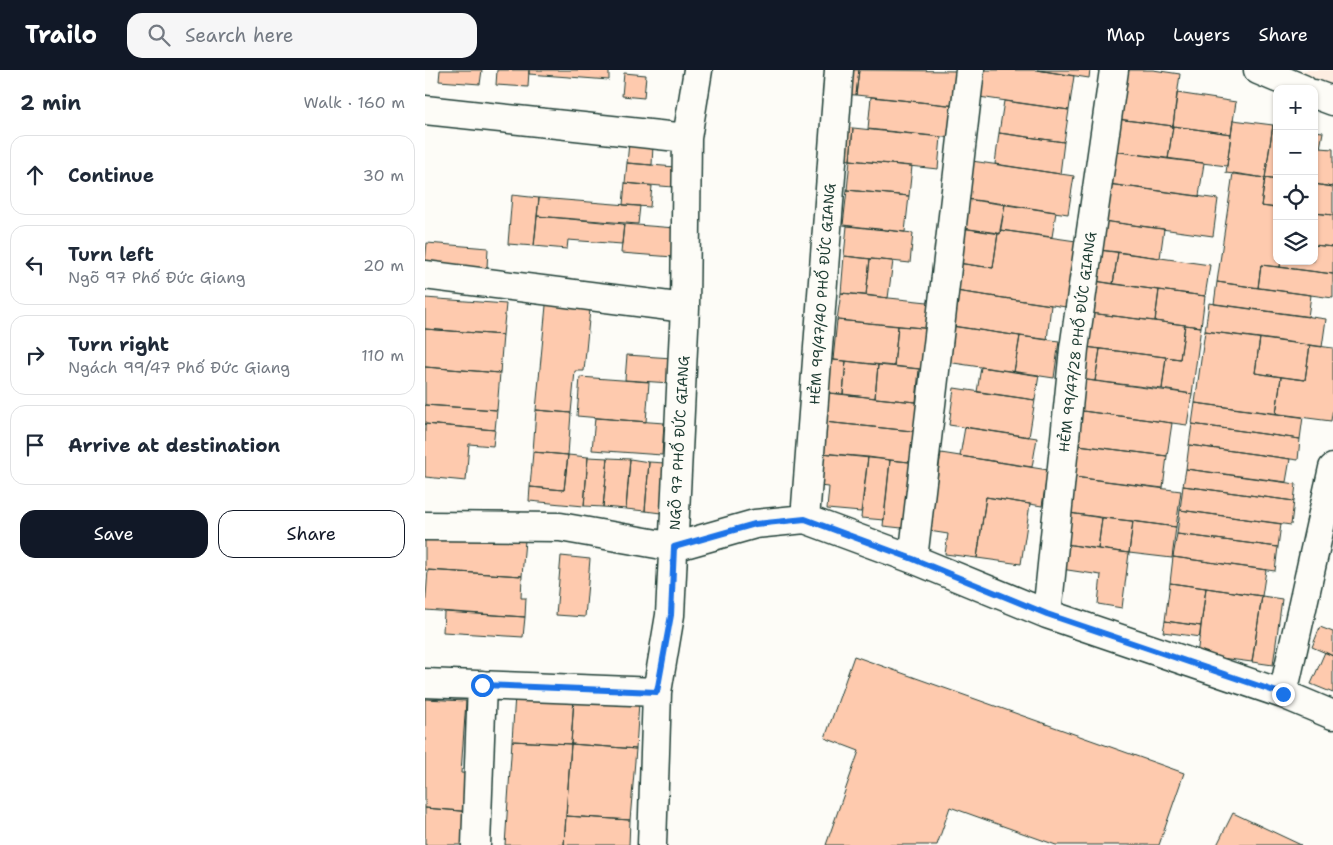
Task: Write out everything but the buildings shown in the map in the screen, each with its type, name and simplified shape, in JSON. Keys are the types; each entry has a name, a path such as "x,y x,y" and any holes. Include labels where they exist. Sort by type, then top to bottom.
{"street":[{"name":"NGÕ 97 PHỐ ĐỨC GIANG","path":"652,845 657,692 671,615 685,308 687,138 698,70"},
{"name":"HẺM 99/47/40 PHỐ ĐỨC GIANG","path":"805,519 839,70"},
{"path":"913,559 970,70"},
{"name":"HẺM 99/47/28 PHỐ ĐỨC GIANG","path":"1047,614 1074,349 1113,70"},
{"path":"1258,70 1294,85"},
{"path":"1318,95 1333,101"},
{"path":"425,110 687,138"},
{"path":"425,275 685,308"},
{"path":"1283,694 1333,468"},
{"path":"425,526 560,527 674,547 755,524 805,519 913,559 1047,614 1283,694 1333,715"},
{"path":"425,683 657,692"},
{"path":"476,845 482,685"}],"shaded area":[{"path":"1272,70 1333,70 1333,96 1318,90 1318,85 1307,85"}],"route":[{"path":"482,685 657,692 671,615 674,547 755,524 805,519 913,559 1047,614 1283,694"}]}
